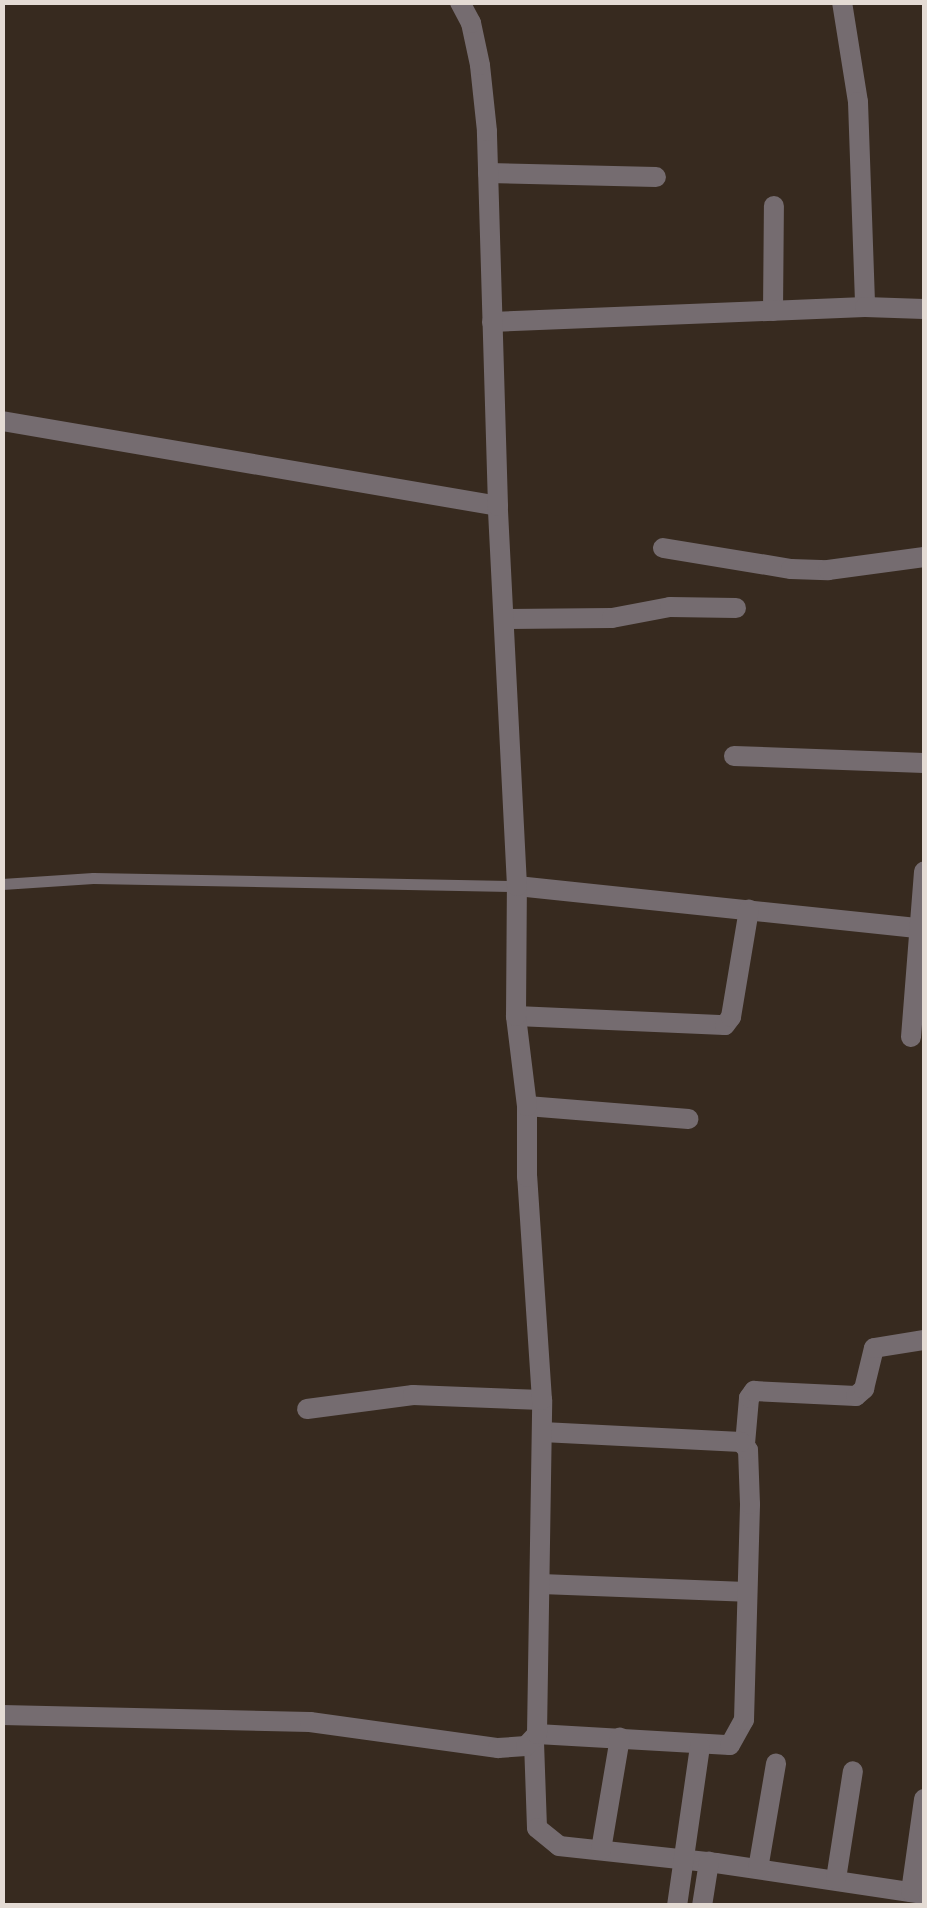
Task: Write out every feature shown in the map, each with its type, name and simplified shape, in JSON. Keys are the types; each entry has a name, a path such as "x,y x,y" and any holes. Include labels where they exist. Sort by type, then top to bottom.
{"street":[{"path":"460,2 471,23 480,65 488,173 498,506 507,619 517,886 516,1016 527,1106 527,1177 542,1400 535,1738 537,1828 559,1846 758,1868 918,1893 924,1799"},
{"path":"842,2 858,102 865,307"},
{"path":"488,173 656,177"},
{"path":"774,206 774,312"},
{"path":"492,322 865,307 924,309"},
{"path":"2,421 498,506"},
{"path":"663,548 791,569 828,570 924,557"},
{"path":"507,619 612,618 670,608 736,608"},
{"path":"734,756 924,764"},
{"path":"911,1036 923,928 924,872"},
{"path":"517,886 923,928"},
{"path":"516,1016 725,1026 731,1017 749,909"},
{"path":"527,1106 688,1119"},
{"path":"2,1716 269,1720 498,1748 535,1738 620,1738 700,1747 730,1746 740,1735 744,1720 750,1504 745,1444 752,1392 856,1396 864,1390 874,1348 924,1340"},
{"path":"306,1409 413,1396 542,1400"},
{"path":"542,1432 745,1444"},
{"path":"541,1584 746,1592"},
{"path":"602,1850 620,1738"},
{"path":"677,1906 700,1747"},
{"path":"758,1868 776,1764"},
{"path":"836,1879 853,1771"},
{"path":"702,1906 709,1862"}],"lane":[{"path":"2,884 93,878 517,886"}]}
